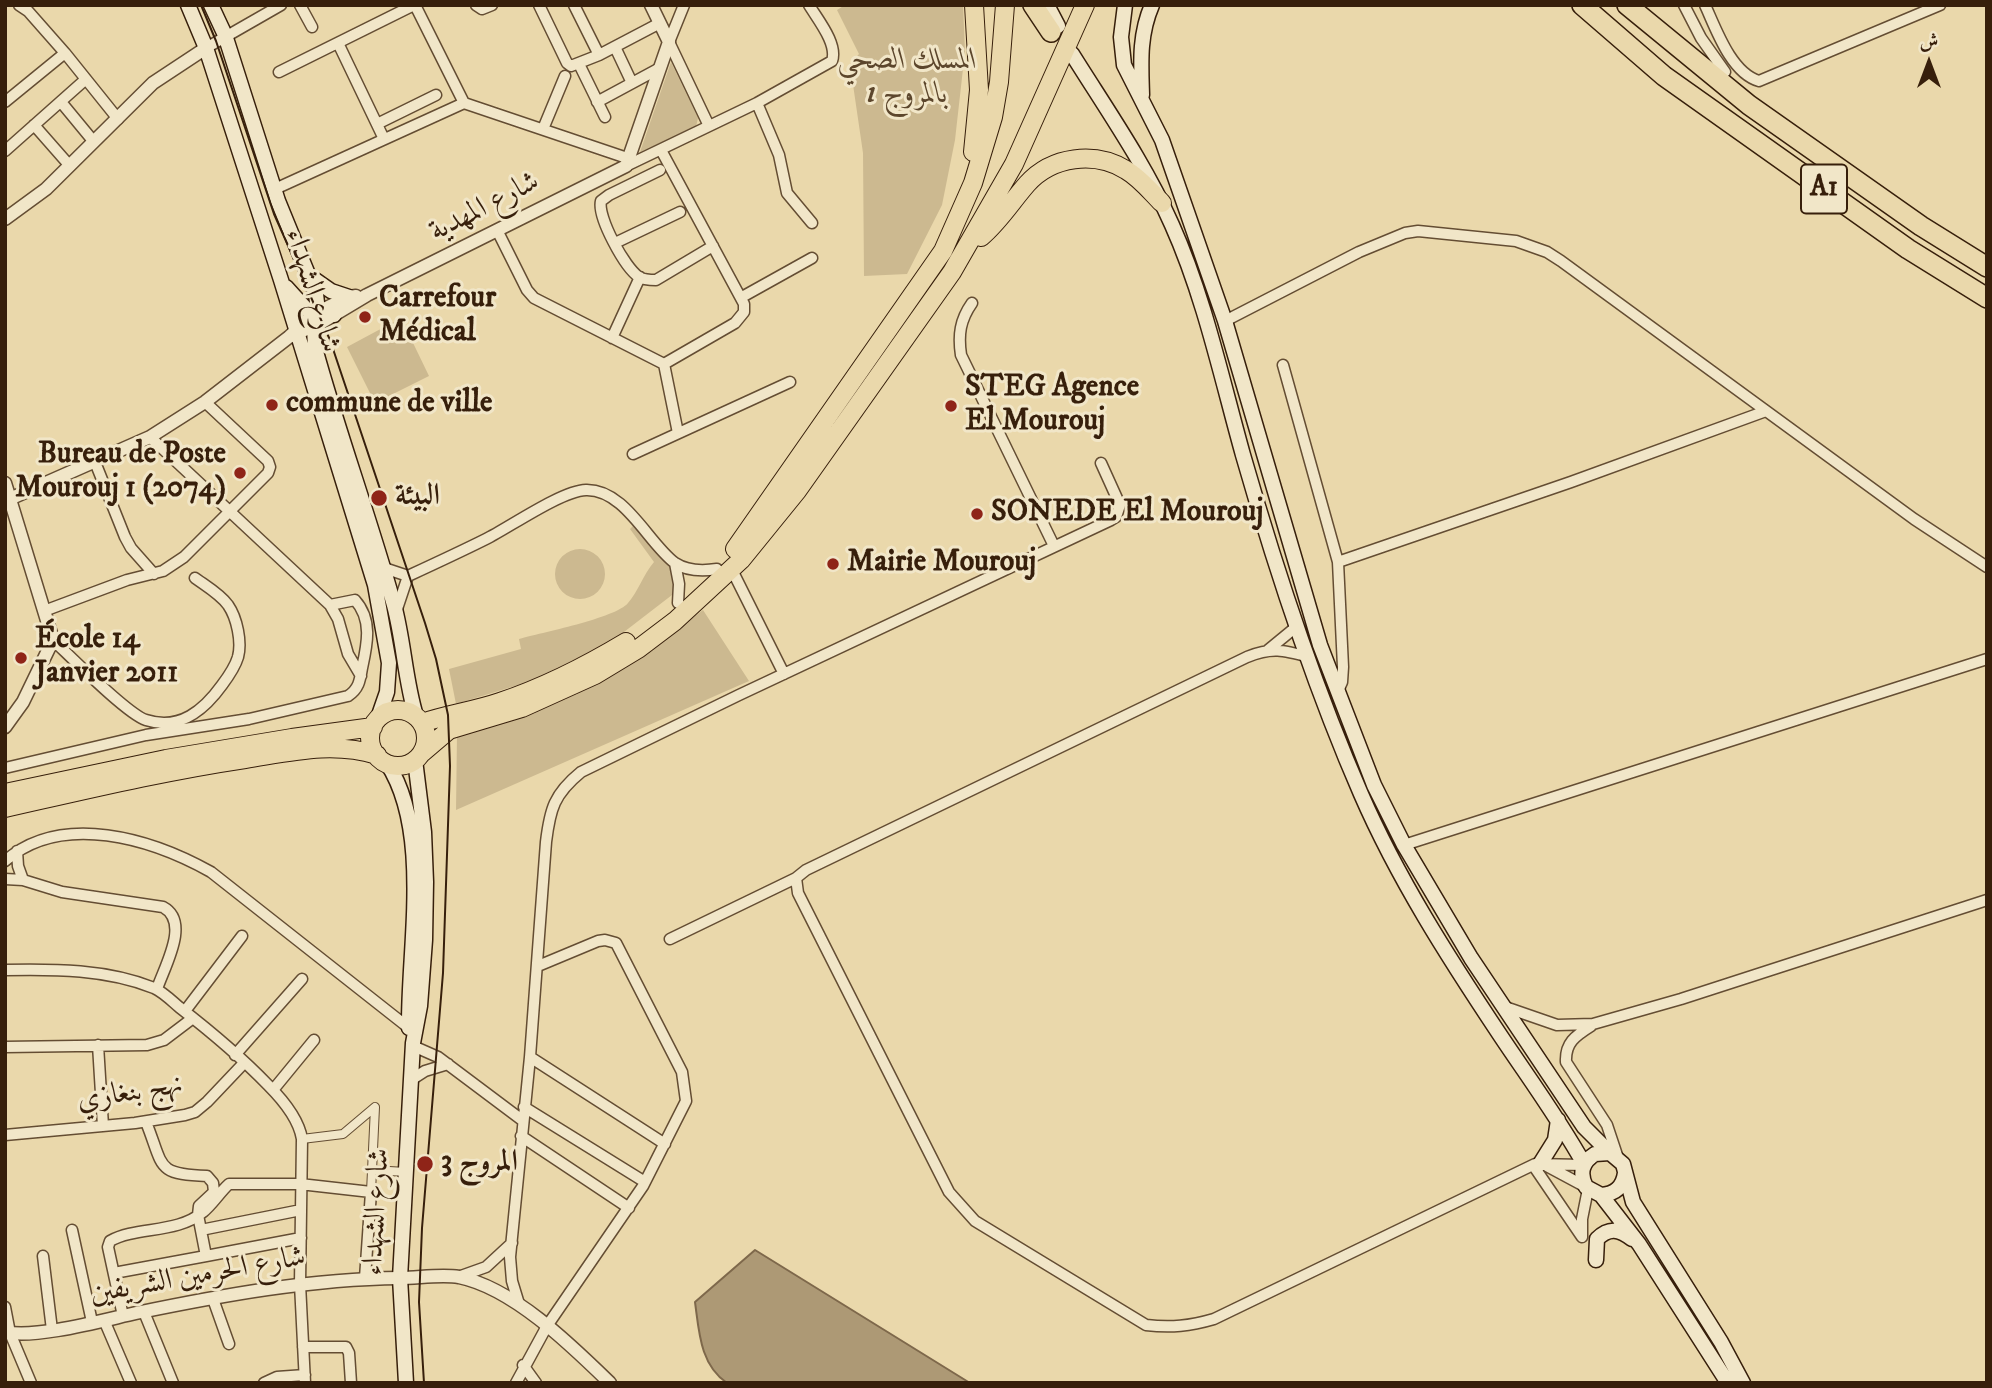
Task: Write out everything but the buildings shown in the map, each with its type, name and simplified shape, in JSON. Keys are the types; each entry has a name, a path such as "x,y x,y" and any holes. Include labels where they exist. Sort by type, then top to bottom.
{"highway":[{"path":"951,232 973,151 979,108 974,5"},
{"path":"382,759 371,741 376,722 385,713 401,710 419,719 499,702 537,689 590,664 629,641 725,569 741,542 935,265 973,183 993,117 1005,5"},
{"path":"1032,5 1054,29"},
{"path":"5,808 194,767 291,751 343,747 406,764 449,730 522,708 595,676 638,649 675,621 797,491 895,354 967,247 1014,164 1086,5"},
{"name":"A1","path":"1582,5 1676,84 1908,249 1987,298"},
{"name":"A1","path":"1627,5 1749,104 1921,226 1987,267"},
{"path":"1725,72 1749,104"},
{"path":"967,247 990,229 1033,178 1066,160 1092,159 1119,166 1133,175 1162,203"},
{"path":"418,757 426,738 419,719"},
{"path":"5,793 166,759 376,722"}],"main road":[{"name":"شارع الشهداء","path":"188,5 206,48 281,280 294,333 350,501 381,609 390,680 376,722"},
{"name":"شارع الشهداء","path":"211,5 225,35 275,190 311,277 318,311 314,326 319,363 384,568 396,612 409,692 419,719"},
{"path":"1048,5 1054,29"},
{"path":"1125,5 1121,37 1127,72 1162,140 1225,321 1320,645 1374,785 1404,845 1471,958 1584,1128 1614,1155 1625,1173 1633,1202 1721,1342 1743,1383"},
{"path":"1142,100 1140,45 1152,5"},
{"path":"1072,54 1140,161 1162,203 1189,269 1265,532 1296,627 1360,792 1411,895 1440,944 1558,1121 1583,1165"},
{"path":"311,277 331,291 349,298"},
{"path":"281,280 306,309 334,315"},
{"name":"شارع الشهداء","path":"413,1028 425,940 426,881 418,757"},
{"name":"شارع الشهداء","path":"382,759 400,783 412,835 413,1045 400,1278 407,1383"},
{"path":"1538,1164 1555,1140 1558,1121"},
{"path":"1614,1155 1595,1154 1583,1165 1581,1173 1639,1244 1728,1383"},
{"path":"1593,1191 1615,1192 1621,1187 1625,1173"},
{"path":"1596,1260 1597,1239 1609,1230 1623,1232 1639,1244"}],"street":[{"path":"19,5 28,11 65,53 118,119"},
{"path":"5,219 32,201 153,83 225,35 281,5"},
{"path":"300,5 312,27"},
{"path":"279,72 416,7 430,5"},
{"path":"475,5 482,9 492,5"},
{"path":"539,5 566,63 571,66 599,55 660,23"},
{"path":"574,5 599,55"},
{"path":"651,5 709,126"},
{"path":"628,163 684,5"},
{"path":"275,190 464,103 628,163 662,150 757,103 832,61 835,54 832,46 809,5"},
{"path":"1684,5 1701,38 1725,72"},
{"path":"1705,5 1725,48 1745,73 1759,81 1940,5"},
{"path":"416,7 464,103"},
{"path":"338,43 384,139"},
{"path":"615,47 632,83"},
{"path":"5,102 65,53"},
{"path":"579,64 605,117"},
{"path":"597,102 660,68"},
{"path":"543,130 565,76"},
{"path":"5,151 86,79"},
{"path":"377,124 436,95"},
{"path":"61,102 94,142"},
{"path":"757,103 779,155 787,193 812,223"},
{"path":"34,125 70,166"},
{"path":"662,150 741,298 744,312 741,318 664,364"},
{"name":"شارع المهدية","path":"367,295 628,163"},
{"path":"660,170 601,201 600,212 628,267 640,277 656,281 713,246"},
{"path":"615,243 680,212"},
{"path":"498,230 527,290 534,298 664,364"},
{"path":"1225,321 1359,252 1405,233 1418,231 1516,242 1547,252 1914,519 1987,567"},
{"path":"741,298 812,258"},
{"path":"612,338 640,277"},
{"path":"8,500 150,437 205,402 318,311 349,298 367,295"},
{"path":"294,333 314,326 367,295"},
{"path":"972,303 964,314 960,327 961,355 1054,546"},
{"path":"664,364 678,433"},
{"path":"1283,365 1338,562 1343,667 1338,691"},
{"path":"633,454 790,382"},
{"path":"44,611 119,583 154,574 178,562 268,473 270,464 205,402"},
{"path":"1338,562 1766,411"},
{"path":"150,437 330,606 338,618 348,654 361,676"},
{"path":"95,462 125,537 154,574"},
{"path":"519,1304 512,1281 510,1257 550,816 556,799 567,783 581,772 968,581 1111,520 1119,511 1118,498 1101,463"},
{"path":"5,483 8,500 53,640 144,719 176,725 204,726 343,698 356,690 369,637 359,604 351,599 330,606"},
{"path":"384,568 408,576 486,539 558,500 587,490 610,497 630,513 675,563 679,584 678,603"},
{"path":"675,563 696,569 725,569 784,674"},
{"path":"396,612 408,576"},
{"path":"5,768 176,725 202,710 234,666 239,656 239,643 229,606 219,595 195,578"},
{"path":"670,939 796,878 806,870 1222,669 1268,650 1296,627"},
{"path":"5,727 23,702 53,640"},
{"path":"1268,650 1309,657"},
{"path":"1404,845 1987,659"},
{"path":"202,710 204,726"},
{"path":"5,861 28,844 49,838 111,836 152,845 211,872 413,1028"},
{"path":"18,850 18,866 23,880"},
{"path":"796,878 798,893 949,1192 975,1221 1146,1325 1173,1328 1214,1319 1538,1164 1583,1165"},
{"path":"5,879 23,880 62,892 170,911 175,917 177,932 157,989"},
{"path":"1504,1007 1557,1025 1593,1024 1681,999 1987,900"},
{"path":"5,1047 140,1046 164,1040 189,1014 242,936"},
{"path":"516,1383 523,1365 547,1326 645,1182 684,1108 685,1083 682,1072 616,943 598,941 538,966"},
{"path":"5,970 85,972 130,980 157,989 189,1014 273,1090 290,1113 302,1139 300,1284 305,1379 277,1377 264,1383"},
{"path":"235,1055 302,979"},
{"path":"1593,1024 1570,1041 1566,1062 1607,1125 1614,1155"},
{"path":"273,1090 314,1040"},
{"path":"98,1045 103,1126"},
{"path":"413,1045 433,1053 522,1120"},
{"path":"530,1057 665,1144"},
{"name":"نهج بنغازي","path":"5,1135 146,1122 195,1112 244,1063"},
{"path":"411,1080 425,1070 448,1064"},
{"path":"302,1139 343,1134 375,1107 365,1278"},
{"path":"524,1107 645,1182"},
{"path":"146,1122 164,1169 172,1173 207,1176 213,1183 214,1192 199,1206 198,1215 206,1256"},
{"path":"521,1136 629,1208"},
{"path":"1538,1164 1593,1191 1582,1219 1582,1237 1538,1164"},
{"path":"372,1170 406,1172"},
{"path":"123,1316 108,1247 110,1241 169,1227 203,1213 229,1184 300,1184 370,1192"},
{"path":"201,1230 301,1210"},
{"path":"72,1230 98,1321 131,1383"},
{"path":"114,1273 301,1238"},
{"path":"458,1277 486,1267 512,1243"},
{"path":"43,1256 52,1330"},
{"path":"458,1277 484,1286 519,1304 610,1383"},
{"name":"شارع الحرمين الشريفين","path":"8,1333 52,1330 300,1284 365,1278 458,1277"},
{"path":"213,1299 229,1344"},
{"path":"5,1307 8,1333 31,1383"},
{"path":"144,1312 173,1383"},
{"path":"303,1347 346,1347 349,1353 351,1383"},
{"path":"523,1365 536,1383"}],"green space":[{"name":"المسلك الصحي بالمروج 1","path":"845,5 963,5 965,51 955,140 942,205 907,274 864,276 863,153 850,64 859,54 837,10"},
{"path":"671,62 698,118 696,127 640,152"},
{"path":"401,318 429,376 375,403 347,347"},
{"path":"634,525 671,566 675,577 672,595 611,642 528,682 456,704 449,669 521,649 519,639 594,619 621,609 628,603 654,562 630,529"},
{"path":"580,549 598,556 605,574 598,592 580,599 562,592 555,574 562,556"},
{"path":"703,610 749,681 456,810 457,734 566,698 634,661"}],"shaded area":[{"path":"755,1250 970,1383 727,1383 711,1367 702,1347 695,1302"}],"tram line":[{"path":"201,5 216,41 274,214 330,340 425,623 448,715 450,766 443,973 422,1228 419,1302 424,1383"}],"place":[{"name":"Carrefour Médical","path":"365,317"},
{"name":"commune de ville","path":"272,405"},
{"name":"STEG Agence El Mourouj","path":"951,406"},
{"name":"Bureau de Poste Mourouj 1 (2074)","path":"240,473"},
{"name":"البيئة","path":"379,498"},
{"name":"SONEDE El Mourouj","path":"977,514"},
{"name":"Mairie Mourouj","path":"833,564"},
{"name":"École 14 Janvier 2011","path":"21,658"},
{"name":"المروج 3","path":"425,1164"}]}
